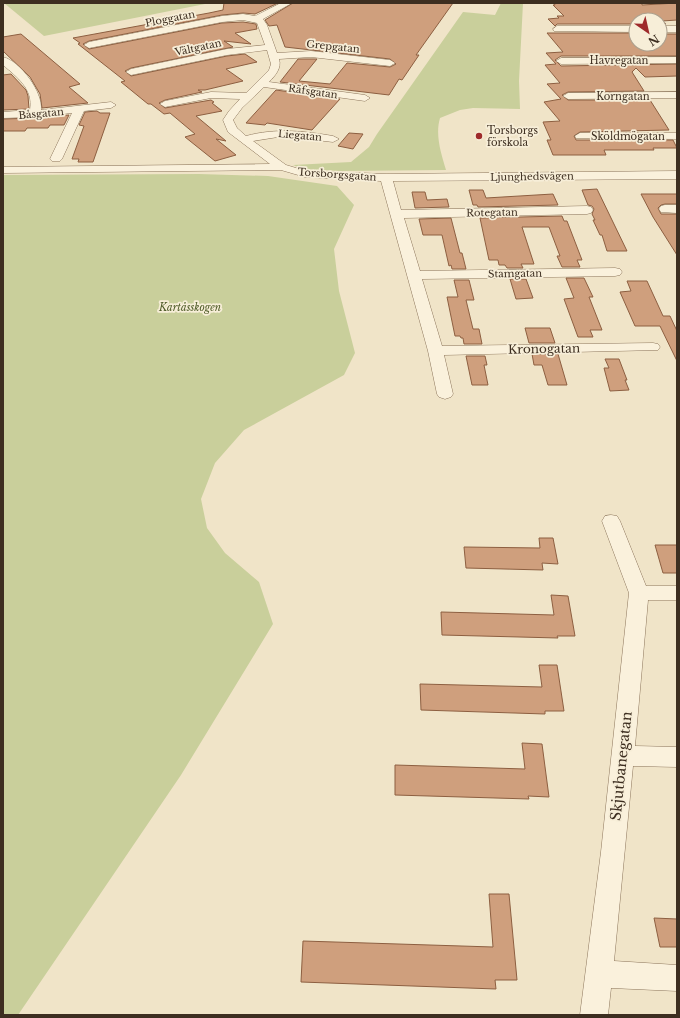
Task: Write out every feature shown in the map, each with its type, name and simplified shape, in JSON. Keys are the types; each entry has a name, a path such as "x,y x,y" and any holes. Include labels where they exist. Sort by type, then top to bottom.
{"street":[{"path":"272,52 262,23 256,19 288,3"},
{"name":"Ploggatan","path":"90,45 222,19 243,17 256,19"},
{"path":"557,29 628,29"},
{"name":"Vältgatan","path":"131,72 227,52 272,52"},
{"name":"Grepgatan","path":"272,52 311,54 390,63"},
{"name":"Torsborgsgatan","path":"272,52 276,63 273,70 230,115 228,120 232,130 282,167 306,174 386,178"},
{"path":"3,60 25,79 32,89 37,102 35,114"},
{"name":"Havregatan","path":"561,61 677,60"},
{"name":"Räfsgatan","path":"260,84 365,98"},
{"path":"165,104 211,95 247,96"},
{"name":"Korngatan","path":"568,96 677,96"},
{"name":"Båsgatan","path":"3,115 79,110 111,105"},
{"name":"Båsgatan","path":"56,159 79,110"},
{"name":"Liegatan","path":"244,140 263,134 281,133 333,139"},
{"name":"Sköldmögatan","path":"580,136 677,136"},
{"path":"3,170 282,167"},
{"name":"Ljunghedsvägen","path":"386,178 677,174"},
{"path":"386,178 436,351 445,394"},
{"name":"Rotegatan","path":"397,214 587,210"},
{"name":"Stamgatan","path":"414,275 615,272"},
{"name":"Kronogatan","path":"436,351 653,347"},
{"name":"Skjutbanegatan","path":"594,1015 639,592 612,521"},
{"path":"639,592 677,593"},
{"path":"622,756 677,757"},
{"path":"599,974 677,978"}],"green space":[{"path":"4,3 210,3 44,36"},
{"path":"501,3 523,3 519,81 520,109 473,108 460,110 440,118 438,137 446,170 340,171 303,169 293,165 351,162 369,147 463,12 495,15"},
{"name":"Kartåsskogen","path":"199,174 268,176 337,186 354,205 334,249 339,291 355,353 344,375 244,430 215,463 201,499 207,528 225,553 259,582 273,624 181,775 18,1015 3,1015 3,175"}],"building":[{"path":"224,3 278,3 255,14 243,13 222,15 89,41 83,44 89,49 222,23 243,22 256,24 257,29 235,33 251,44 224,41 233,47 131,68 125,71 131,76 227,56 245,54 257,62 226,69 243,81 205,90 198,90 202,92 165,100 159,103 165,108 211,100 214,102 212,103 222,111 196,116 226,141 216,139 236,155 215,161 185,137 195,134 170,113 164,114 151,104 148,104 121,82 125,81 78,44 80,43 73,38 223,10"},
{"path":"293,3 453,3 416,55 419,55 402,80 399,79 389,95 280,82 298,59 317,59 299,81 330,84 347,63 390,67 396,64 390,59 285,47 277,25 269,26 265,20"},
{"path":"554,3 642,3 642,5 677,3 677,20 668,21 668,12 628,12 628,24 557,24 555,26 548,19 559,18 557,16 564,16 553,5 555,5"},
{"path":"547,33 628,33 628,52 668,52 668,34 677,34 677,56 561,56 555,60 561,66 677,64 677,76 645,77 636,68 632,72 644,91 568,92 562,95 568,100 650,100 669,130 580,132 574,136 576,140 673,140 677,148 653,148 654,150 604,150 606,155 553,155 547,140 551,140 543,122 560,121 544,102 561,99 547,84 560,83 545,65 556,64 546,53 563,52"},
{"path":"21,34 80,84 69,87 88,103 42,108 40,94 30,77 3,51 3,37"},
{"path":"11,74 26,90 29,109 3,110 3,75"},
{"path":"276,90 340,99 312,130 267,123 265,125 246,123"},
{"path":"97,111 100,113 110,113 93,162 78,162 79,159 72,159 84,126 79,125 85,112"},
{"path":"69,115 64,125 50,125 48,128 27,128 25,131 3,131 3,119"},
{"path":"349,133 363,134 353,149 338,146"},
{"path":"597,189 627,251 607,251 602,235 600,235 593,220 595,220 592,214 594,209 592,206 588,205 582,190"},
{"path":"469,190 483,190 486,198 553,194 558,205 478,207 477,205 473,205"},
{"path":"412,192 425,192 427,200 447,199 449,207 415,208"},
{"path":"641,194 677,194 677,204 665,204 658,208 661,214 677,214 677,255 653,217"},
{"path":"562,216 564,221 567,221 582,260 577,260 580,267 562,267 557,256 560,256 549,227 522,227 534,264 521,264 523,268 507,268 505,265 499,265 498,260 489,260 480,218"},
{"path":"451,218 460,253 462,253 466,269 452,269 451,265 449,266 442,235 423,235 419,219"},
{"path":"566,278 584,278 593,297 589,297 602,330 590,330 593,337 578,337 564,299 574,298"},
{"path":"510,279 526,279 533,298 516,299"},
{"path":"454,280 469,280 474,300 466,300 473,329 479,329 482,344 464,344 463,338 460,336 455,336 447,297 458,297"},
{"path":"627,281 647,281 663,316 670,316 677,331 677,361 660,326 635,326 620,292 631,291"},
{"path":"525,328 550,328 555,343 529,343"},
{"path":"532,354 558,354 567,385 548,385 542,365 534,365"},
{"path":"466,356 485,356 487,365 484,365 488,385 472,385"},
{"path":"605,359 619,359 629,390 610,391 604,368 609,368"},
{"path":"539,538 553,538 558,564 542,563 543,570 466,568 464,547 540,548"},
{"path":"655,545 677,545 677,573 663,573"},
{"path":"551,595 568,596 575,636 557,636 558,638 442,635 441,612 554,615"},
{"path":"539,665 557,665 564,711 545,711 545,714 421,710 420,684 542,687"},
{"path":"522,743 542,744 549,797 528,796 529,799 395,795 395,765 525,769"},
{"path":"489,894 509,894 517,980 495,980 496,989 301,982 303,941 493,947"},
{"path":"654,918 677,919 677,947 660,947"}],"place":[{"name":"Torsborgs förskola","path":"479,136"}]}
